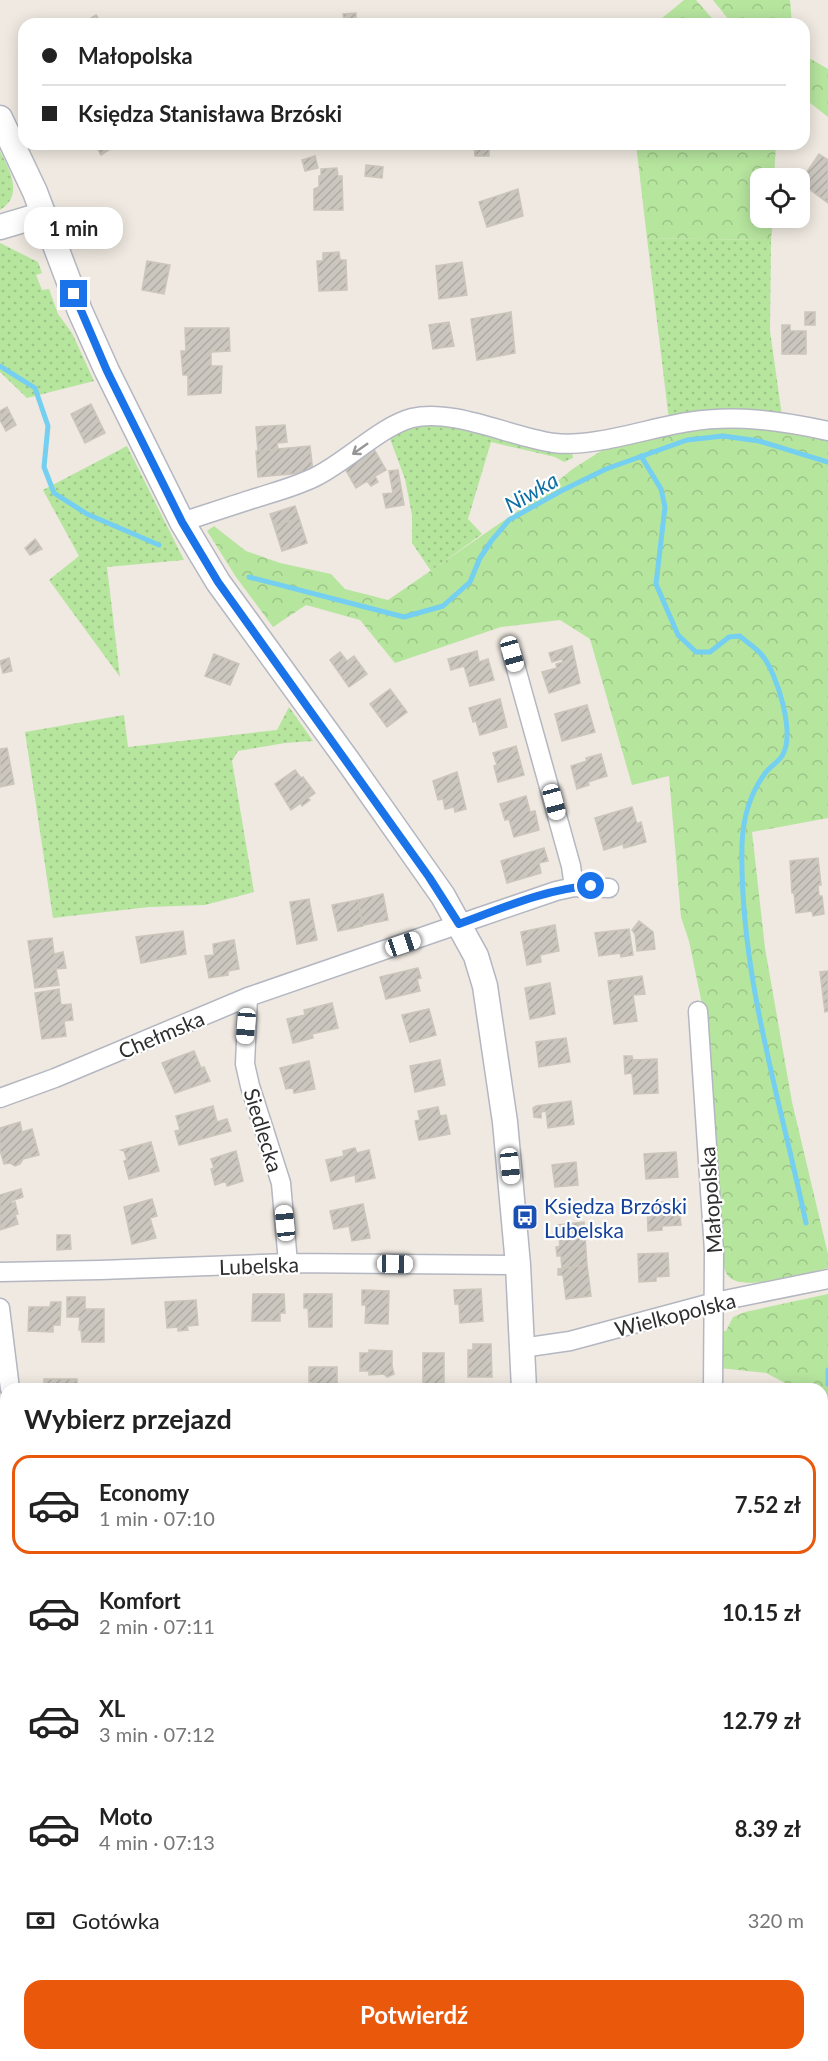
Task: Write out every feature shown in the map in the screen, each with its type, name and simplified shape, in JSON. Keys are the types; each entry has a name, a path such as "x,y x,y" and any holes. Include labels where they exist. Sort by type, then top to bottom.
{"street":[{"path":"0,118 44,214 80,311 107,371 182,522 218,582 443,896 476,956 485,986 505,1122 518,1264 524,1383"},
{"path":"0,227 44,214"},
{"path":"182,522 295,486 315,477 334,467 390,428 410,418 435,416 540,440 572,444 690,422 720,419 765,420 828,431"},
{"path":"512,654 571,866 574,887"},
{"path":"459,924 556,891 574,887 609,888"},
{"name":"Chełmska","path":"0,1098 55,1078 248,997 459,924"},
{"name":"Siedlecka","path":"248,997 245,1064 281,1183 288,1263"},
{"name":"Małopolska","path":"698,1011 714,1251 713,1383"},
{"name":"Lubelska","path":"0,1272 288,1263 518,1264"},
{"name":"Wielkopolska","path":"522,1348 570,1341 715,1302 828,1279"},
{"path":"0,1308 9,1383"}],"green space":[{"path":"684,0 696,0 712,18 662,18"},
{"path":"713,0 790,0 792,18 727,18"},
{"path":"810,58 828,69 828,117 810,103"},
{"path":"637,150 776,150 775,168 750,168 750,228 772,228 771,240 647,238"},
{"path":"0,151 11,175 13,190 12,197 0,210"},
{"path":"647,238 771,240 770,331 782,416 669,420"},
{"path":"0,243 38,262 42,273 36,275 42,290 49,289 58,314 72,333 94,381 27,398 0,372"},
{"path":"431,421 572,452 573,458 564,462 555,457 491,442 468,519 482,534 431,571 412,543 412,515 405,479 389,436 399,429"},
{"path":"706,423 787,427 828,440 828,818 752,832 765,948 792,1102 828,1254 828,1268 775,1280 747,1283 735,1281 728,1276 721,1254 703,1009 689,941 681,917 669,776 632,785 590,639 560,620 501,627 395,663 360,620 306,605 273,627 236,577 207,531 214,526 246,551 280,563 331,574 345,589 388,600 535,499 574,468 617,441"},
{"path":"127,446 184,560 107,567 120,677 49,580 79,556 43,490"},
{"path":"289,707 313,741 238,751 232,761 254,892 205,905 149,907 53,918 25,732 124,715 128,747 277,730"},
{"path":"828,1294 828,1383 785,1383 766,1373 719,1368 720,1331 726,1331 733,1317 745,1312"}],"building":[{"path":"356,13 356,18 344,18 343,14"},
{"path":"98,150 109,150 101,155"},
{"path":"474,150 489,150 489,156 475,156"},
{"path":"819,154 828,160 828,203 810,190 810,168"},
{"path":"315,156 318,168 305,171 302,160"},
{"path":"366,165 383,167 382,178 365,176"},
{"path":"337,168 338,176 342,176 343,210 314,210 314,189 319,187 321,169"},
{"path":"518,189 523,216 487,227 479,202"},
{"path":"339,252 340,260 346,260 347,290 319,291 317,261 323,261 323,253"},
{"path":"147,261 170,265 164,294 142,290"},
{"path":"462,262 467,295 439,299 436,266"},
{"path":"511,312 515,353 477,360 471,319"},
{"path":"805,312 815,312 815,325 805,325"},
{"path":"449,322 454,346 433,349 429,325"},
{"path":"782,325 790,325 790,331 806,331 806,354 782,354"},
{"path":"185,328 229,328 230,351 211,352 211,366 222,366 221,393 188,395 188,375 183,375 181,351 186,351"},
{"path":"91,404 105,433 85,443 71,414"},
{"path":"7,407 16,425 6,431 0,420 0,411"},
{"path":"285,425 287,442 277,443 278,449 258,451 256,427"},
{"path":"310,446 313,472 258,477 256,451"},
{"path":"374,449 386,470 375,476 378,482 371,486 367,481 356,488 344,467"},
{"path":"398,470 404,505 386,508 383,494 393,493 389,471"},
{"path":"295,506 299,518 274,526 270,514"},
{"path":"299,518 307,543 282,551 274,526"},
{"path":"35,539 42,549 30,555 25,548"},
{"path":"572,646 580,683 549,693 542,672 557,668 556,664 563,662 562,659 552,662 549,653"},
{"path":"477,651 479,662 488,659 494,680 470,686 464,666 451,670 448,659"},
{"path":"340,652 347,661 354,656 367,674 349,687 330,660"},
{"path":"214,654 239,664 230,685 205,676"},
{"path":"9,658 12,671 3,673 0,661"},
{"path":"390,689 407,712 387,727 370,704"},
{"path":"500,699 507,727 480,735 469,708"},
{"path":"587,705 595,732 562,741 555,714"},
{"path":"516,746 524,775 498,782 494,766 497,765 493,753"},
{"path":"7,748 14,784 0,787 0,749"},
{"path":"601,754 607,776 588,782 589,785 577,789 571,766 587,761 586,758"},
{"path":"295,770 315,793 302,806 301,803 291,810 275,784"},
{"path":"457,772 466,809 455,812 454,807 445,809 443,799 438,800 433,781"},
{"path":"526,796 530,812 535,811 539,830 514,837 509,819 505,820 500,804"},
{"path":"632,807 637,824 641,822 646,842 624,848 623,844 604,850 595,818"},
{"path":"544,848 548,861 539,863 541,873 507,883 501,861"},
{"path":"818,858 821,885 818,885 819,896 822,896 824,914 813,916 812,911 796,913 790,861"},
{"path":"383,894 388,920 363,925 358,900"},
{"path":"309,899 317,940 297,944 290,902"},
{"path":"358,900 363,926 338,931 332,905"},
{"path":"639,921 653,932 655,949 637,951 635,934 632,930"},
{"path":"555,925 559,951 540,955 541,962 527,965 521,932"},
{"path":"629,929 633,955 621,957 620,953 599,956 595,933"},
{"path":"183,931 186,954 141,963 136,937"},
{"path":"52,938 54,954 63,952 66,968 56,969 59,985 35,988 28,941"},
{"path":"234,940 239,969 228,971 228,975 209,978 205,956 214,955 213,944"},
{"path":"418,968 421,978 417,979 420,991 386,999 380,977"},
{"path":"828,971 828,1011 825,1012 820,972"},
{"path":"642,976 645,994 633,995 637,1021 614,1024 608,981"},
{"path":"550,983 555,1014 530,1019 525,988"},
{"path":"59,989 61,1005 71,1004 73,1020 64,1021 66,1036 42,1039 35,993"},
{"path":"332,1003 338,1028 312,1034 313,1038 293,1043 287,1019 305,1015 304,1010"},
{"path":"429,1009 436,1035 410,1042 402,1015"},
{"path":"566,1038 570,1062 539,1067 536,1042"},
{"path":"194,1051 201,1068 204,1067 210,1081 175,1093 162,1063"},
{"path":"624,1056 632,1056 633,1060 657,1059 658,1093 634,1094 632,1073 625,1074"},
{"path":"440,1060 445,1085 415,1092 410,1066"},
{"path":"309,1061 315,1089 294,1093 293,1088 286,1089 280,1068"},
{"path":"571,1101 574,1124 548,1128 546,1111 541,1112 541,1118 534,1117 533,1108 536,1106"},
{"path":"213,1106 217,1122 227,1119 231,1131 179,1145 175,1131 180,1130 176,1116"},
{"path":"438,1107 440,1116 446,1115 450,1134 419,1140 415,1121 420,1120 418,1111"},
{"path":"20,1122 22,1132 32,1129 39,1155 23,1159 15,1166 10,1163 4,1164 0,1150 0,1128"},
{"path":"151,1142 159,1171 129,1179 124,1161 127,1160 124,1151 121,1150"},
{"path":"355,1148 357,1153 369,1150 375,1178 356,1182 355,1175 331,1181 326,1160 344,1156 343,1151"},
{"path":"236,1151 243,1181 227,1186 226,1181 215,1185 211,1159"},
{"path":"676,1152 678,1177 646,1179 644,1154"},
{"path":"576,1162 578,1185 555,1187 552,1165"},
{"path":"21,1189 23,1197 11,1201 15,1202 18,1224 0,1230 0,1195"},
{"path":"152,1199 157,1216 150,1218 156,1238 132,1244 124,1207"},
{"path":"678,1201 681,1225 662,1226 662,1230 648,1231 647,1203"},
{"path":"363,1204 370,1238 352,1241 349,1226 334,1229 330,1211"},
{"path":"584,1222 587,1265 562,1268 561,1256 557,1256 556,1247 560,1246 558,1225"},
{"path":"57,1235 70,1235 71,1249 57,1250"},
{"path":"668,1253 669,1276 656,1277 656,1281 639,1282 638,1254"},
{"path":"587,1265 591,1296 566,1299 563,1275 558,1275 558,1269"},
{"path":"481,1289 483,1321 460,1323 459,1304 455,1304 454,1290"},
{"path":"362,1290 389,1291 388,1324 365,1323 366,1305 362,1305"},
{"path":"253,1294 284,1294 285,1313 280,1313 280,1321 252,1321"},
{"path":"304,1294 332,1294 332,1327 309,1327 308,1308 304,1308"},
{"path":"67,1297 85,1297 85,1309 104,1309 104,1342 82,1342 81,1330 79,1330 80,1317 67,1317"},
{"path":"196,1300 198,1325 187,1326 188,1330 178,1331 178,1327 167,1328 165,1302"},
{"path":"51,1302 61,1302 60,1325 53,1325 53,1332 28,1331 29,1307 50,1307"},
{"path":"473,1344 491,1344 492,1377 468,1377 468,1350 473,1350"},
{"path":"369,1350 392,1351 394,1374 387,1377 384,1374 369,1375 369,1371 360,1371 360,1353 369,1353"},
{"path":"423,1353 444,1353 444,1383 423,1383"},
{"path":"309,1367 337,1367 337,1383 309,1382"},
{"path":"44,1379 77,1379 77,1383 44,1383"}],"waterway":[{"name":"Niwka","path":"0,366 35,388 48,426 44,467 54,493 87,514 159,545"},
{"name":"Niwka","path":"249,577 404,617 443,606 470,582 480,558 509,520 606,469 687,440 723,436 759,441 828,462"},
{"path":"641,456 661,489 665,507 656,584 678,635 696,652 710,652 729,637 740,636 759,651 767,663 783,704 786,719 786,746 779,760 760,780 746,815 742,844 743,892 754,988 806,1223"},
{"path":"828,1370 828,1384"}],"place":[{"name":"Księdza Brzóski Lubelska","path":"525,1217"}],"route":[{"path":"74,294 107,371 196,547 218,582 443,896 459,924 556,891 591,886"}]}
